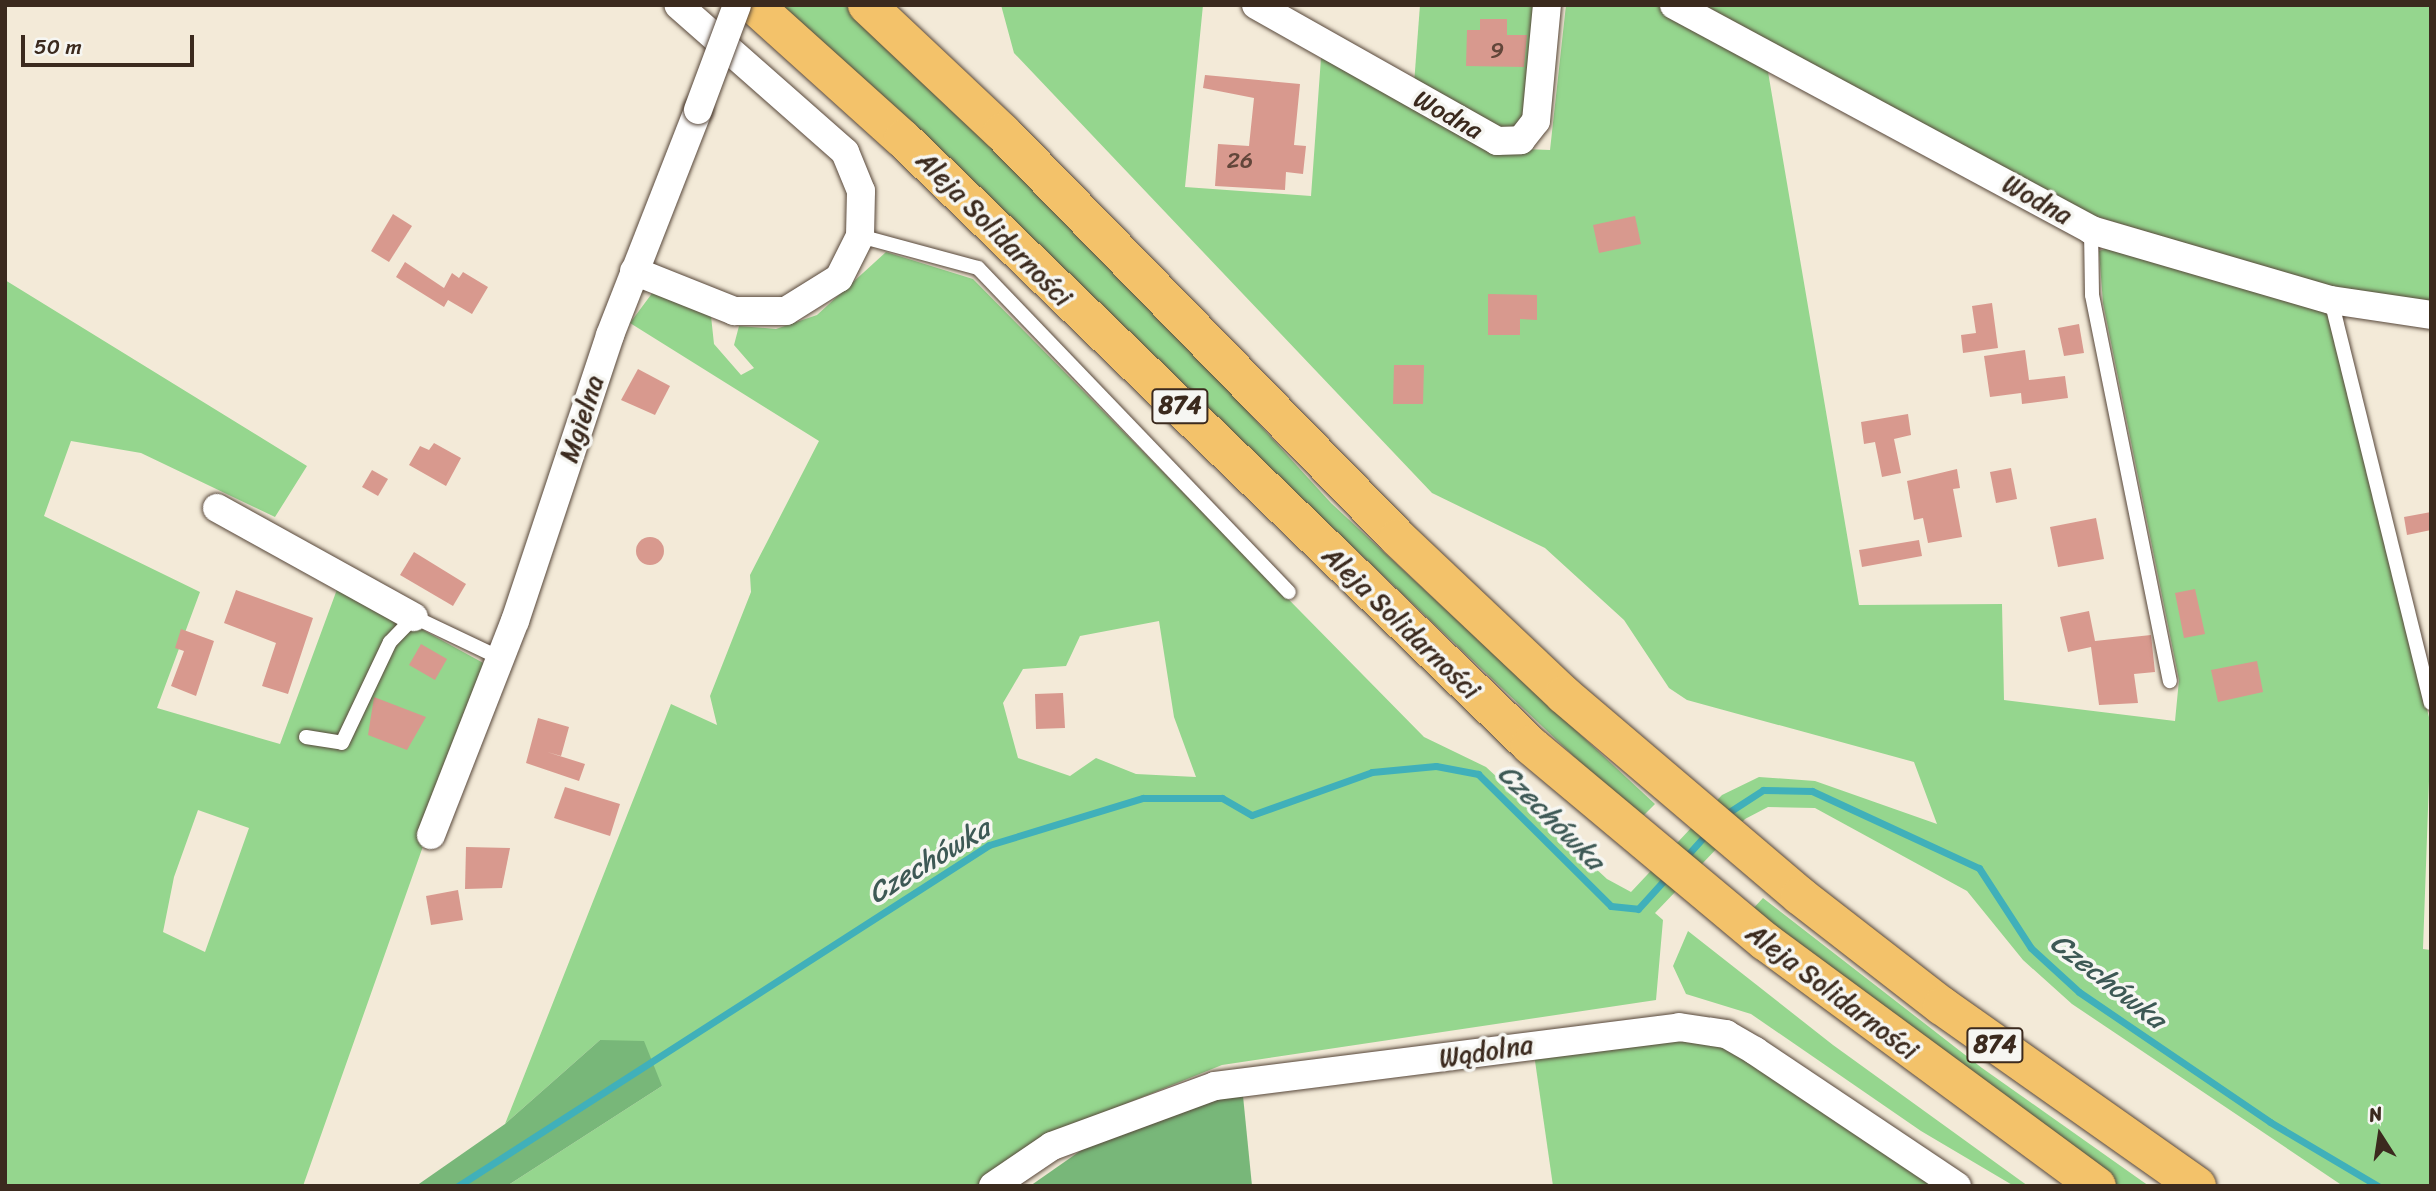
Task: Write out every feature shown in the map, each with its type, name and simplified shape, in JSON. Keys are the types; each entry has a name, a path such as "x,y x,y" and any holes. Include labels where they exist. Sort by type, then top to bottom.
{"main road":[{"name":"Aleja Solidarności","path":"754,5 903,139 1443,665 1603,809 1766,942 2097,1186"},
{"name":"Aleja Solidarności","path":"867,5 1021,151 1398,538 1652,771 1800,896 1984,1037 2197,1186"}],"street":[{"path":"634,271 730,310 786,311 822,294 839,278 860,236 861,191 845,152 678,5"},
{"name":"Mgielna","path":"431,835 500,658 634,271 737,5"},
{"name":"Wodna","path":"1256,5 1497,141 1521,140 1536,121 1546,5"},
{"name":"Wodna","path":"1674,5 2091,230 2331,300 2431,315"},
{"path":"217,508 414,617"},
{"name":"Wądolna","path":"993,1186 1052,1146 1216,1086 1679,1027 1726,1034 1957,1186"}],"lane":[{"path":"2091,230 2092,295 2170,681"},
{"path":"860,236 978,268 1289,592"},
{"path":"2331,300 2431,703"},
{"path":"306,737 342,743 390,642 414,617 500,658"}],"green space":[{"path":"781,5 845,5 889,44 1154,309 1331,503 1655,804 1640,819"},
{"path":"1001,5 1203,5 1185,187 1311,196 1321,58 1497,148 1550,150 1566,5 1658,5 1767,66 1859,605 2002,604 2004,700 2175,721 2179,680 2103,303 2099,251 2110,247 2327,313 2431,725 2423,949 2431,950 2431,1186 2343,1186 2072,1004 2023,960 1967,891 1815,808 1768,807 1745,819 1655,913 1663,920 1656,1000 1222,1065 1068,1127 993,1186 507,1186 662,1086 600,1040 505,1124 671,704 717,725 710,696 751,592 750,575 819,441 630,323 653,292 711,316 714,344 741,375 754,368 734,345 739,326 776,329 817,315 886,252 973,279 1424,737 1486,767 1607,879 1631,892 1722,795 1759,777 1815,781 1937,824 1914,762 1687,700 1669,688 1624,620 1545,548 1432,493 1014,53","holes":["1159,621 1174,717 1196,777 1136,774 1096,758 1070,776 1018,758 1003,703 1023,669 1066,666 1080,636"]},
{"path":"1420,5 1544,5 1538,91 1513,133 1414,84"},
{"path":"1704,5 2431,5 2431,303 2332,288 2085,213"},
{"path":"5,280 307,466 275,517 141,453 71,441 44,516 200,592 157,708 280,744 339,584 487,665 303,1186 5,1186","holes":["198,810 249,828 205,952 163,932 174,877"]},
{"path":"1763,898 1982,1068 2149,1186 2117,1186 1955,1073 1749,913"},
{"path":"1688,931 1833,1045 2028,1186 2014,1186 1921,1131 1751,1014 1686,994 1673,966"},
{"path":"1688,1036 1732,1048 1941,1186 1553,1186 1534,1054"},
{"path":"600,1040 644,1041 662,1086 507,1186 416,1186 505,1124"},
{"path":"1243,1096 1252,1186 1030,1186 1093,1142 1216,1099"}],"building":[{"path":"1480,19 1507,19 1507,35 1527,35 1524,67 1466,66 1467,30 1480,30"},
{"path":"1205,75 1300,84 1294,145 1306,146 1303,174 1286,172 1285,190 1215,186 1218,144 1249,146 1254,98 1203,88"},
{"path":"393,214 412,226 389,262 371,251"},
{"path":"1635,216 1641,244 1599,253 1593,225"},
{"path":"405,262 444,288 452,273 459,278 463,272 488,287 472,314 448,300 444,307 396,277"},
{"path":"1488,294 1537,295 1537,320 1520,319 1520,335 1488,335"},
{"path":"1992,303 1998,348 1963,353 1961,335 1976,333 1972,306"},
{"path":"2079,324 2084,353 2064,356 2058,328"},
{"path":"2025,350 2029,380 2065,376 2068,398 2022,404 2021,393 1990,397 1984,356"},
{"path":"1394,365 1424,365 1423,404 1393,404"},
{"path":"638,369 670,386 655,415 621,400"},
{"path":"1908,414 1911,435 1894,439 1901,473 1882,477 1875,442 1864,444 1861,422"},
{"path":"434,443 461,458 446,486 409,465 420,446 429,450"},
{"path":"2011,468 2017,499 1996,503 1990,472"},
{"path":"1957,469 1960,488 1953,489 1962,537 1928,543 1923,518 1914,520 1907,481"},
{"path":"372,470 388,479 378,496 362,487"},
{"path":"2431,512 2431,530 2407,535 2404,517"},
{"path":"2096,518 2104,559 2058,567 2050,527"},
{"path":"650,537 660,541 664,551 660,561 650,565 640,561 636,551 640,541"},
{"path":"1919,540 1922,556 1862,567 1859,550"},
{"path":"414,552 466,584 453,606 400,575"},
{"path":"2195,589 2205,634 2184,638 2175,593"},
{"path":"236,590 313,618 288,694 262,686 276,643 224,623"},
{"path":"2089,611 2095,641 2151,635 2155,672 2134,674 2138,703 2099,705 2091,647 2068,652 2060,617"},
{"path":"181,629 214,641 196,696 171,686 184,651 175,648"},
{"path":"421,644 447,659 435,680 409,665"},
{"path":"2257,661 2263,692 2218,702 2211,670"},
{"path":"1063,693 1065,728 1036,729 1035,694"},
{"path":"374,697 426,717 407,750 368,735"},
{"path":"538,718 569,727 561,756 547,752 585,764 579,781 526,763"},
{"path":"565,787 620,804 610,836 554,818"},
{"path":"466,847 510,848 502,888 465,889"},
{"path":"458,890 463,920 431,925 426,896"}],"waterway":[{"name":"Czechówka","path":"458,1186 989,845 1143,798 1222,798 1252,815 1372,772 1436,766 1478,774 1611,906 1638,909 1668,876"},
{"name":"Czechówka","path":"1723,816 1763,790 1812,791 1979,868 2031,948 2079,992 2270,1122 2378,1186"},
{"name":"Czechówka","path":"1683,860 1708,832"}]}
